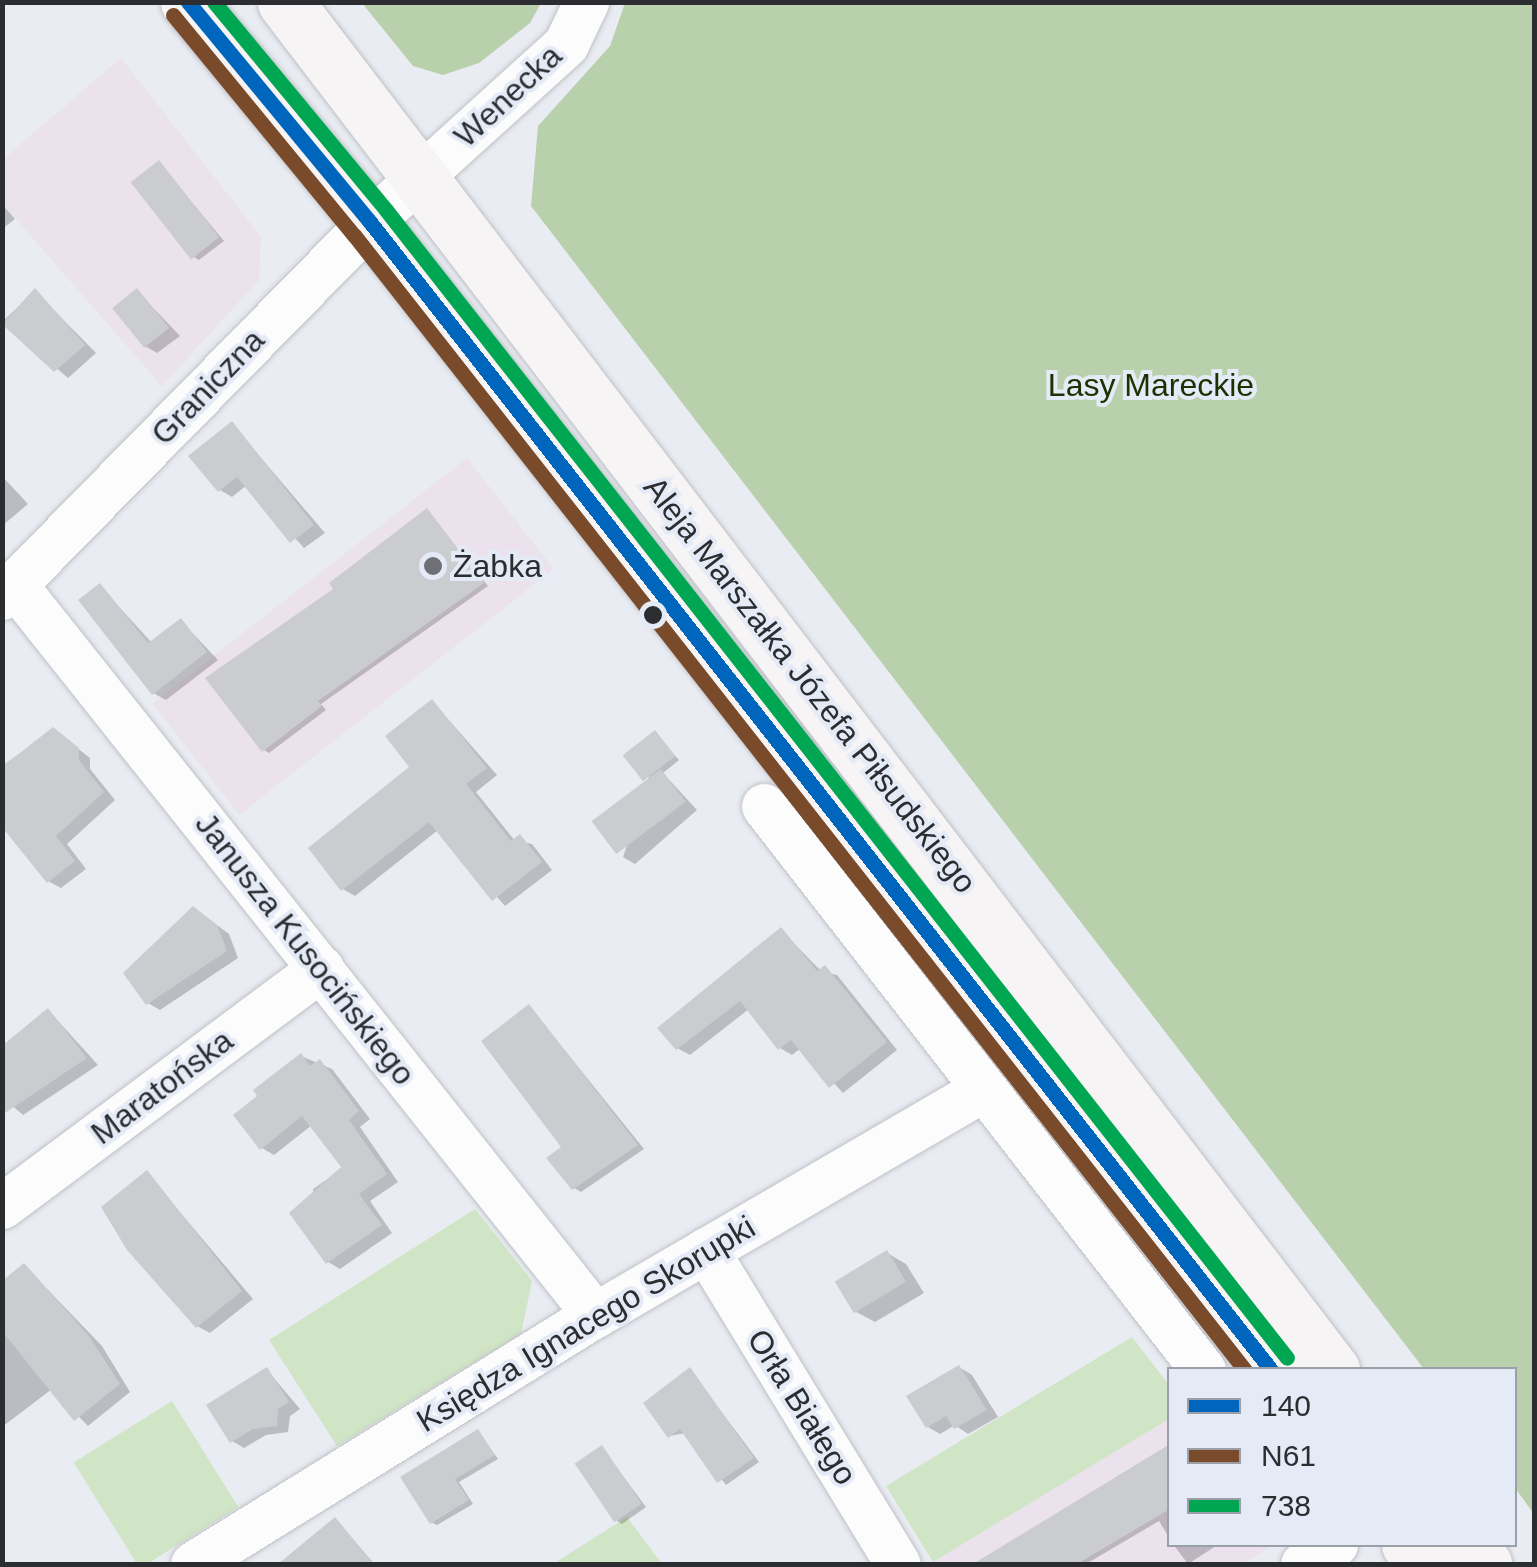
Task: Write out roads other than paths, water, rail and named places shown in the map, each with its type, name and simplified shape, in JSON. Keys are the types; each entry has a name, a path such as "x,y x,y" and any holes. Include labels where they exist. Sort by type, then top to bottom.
{"main road":[{"name":"Aleja Marszałka Józefa Piłsudskiego","path":"188,2 370,222 1269,1367"},
{"name":"Aleja Marszałka Józefa Piłsudskiego","path":"285,2 417,179 911,813 1330,1367"}],"street":[{"name":"Wenecka","path":"417,179 566,44 586,2"},
{"name":"Graniczna","path":"8,590 417,179"},
{"name":"Janusza Kusocińskiego","path":"8,590 321,968 594,1315"},
{"path":"764,806 1201,1367"},
{"name":"Maratońska","path":"2,1206 321,968"},
{"name":"Księdza Ignacego Skorupki","path":"193,1564 594,1315 982,1090"},
{"name":"Orła Białego","path":"706,1250 898,1564"},
{"path":"1304,1564 1333,1547"}],"place":[{"name":"Żabka","path":"433,566"}],"park label":[{"name":"Lasy Mareckie","path":"1151,385"}]}
